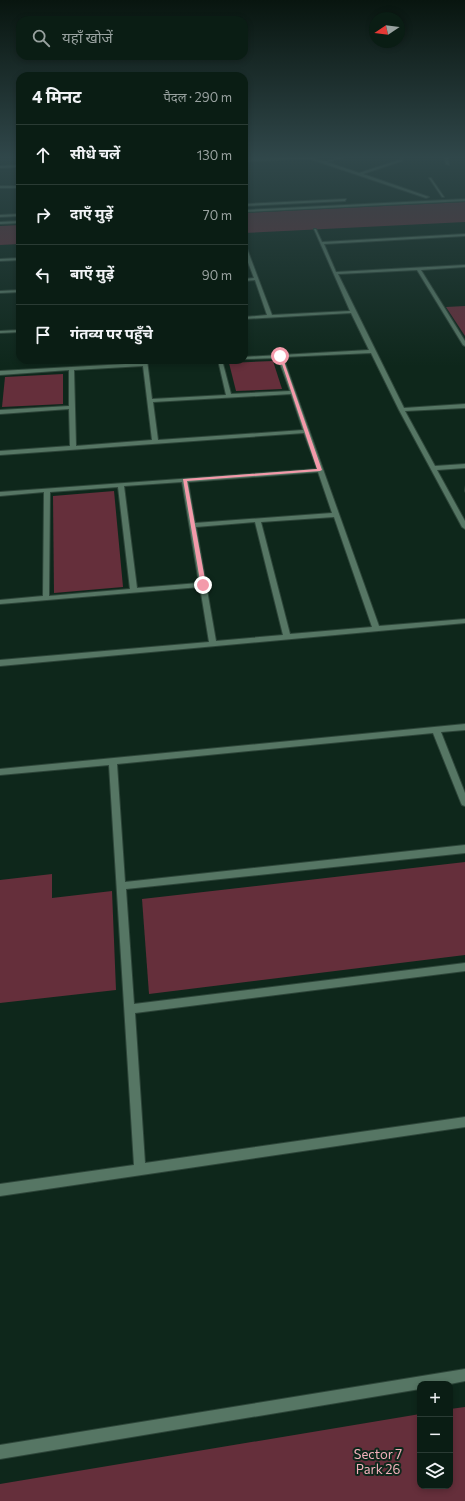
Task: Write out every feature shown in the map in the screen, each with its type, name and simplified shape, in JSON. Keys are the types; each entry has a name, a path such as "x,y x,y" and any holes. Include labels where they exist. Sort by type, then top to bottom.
{"street":[{"path":"315,230 353,312 402,410 465,527"},
{"path":"322,243 465,235"},
{"path":"248,256 270,316"},
{"path":"0,260 16,259"},
{"path":"335,273 465,266"},
{"path":"418,268 465,345"},
{"path":"248,280 257,279"},
{"path":"0,292 16,291"},
{"path":"248,318 353,312"},
{"path":"0,332 16,331"},
{"path":"248,358 372,350"},
{"path":"280,356 376,629"},
{"path":"0,373 124,364"},
{"path":"145,364 155,442"},
{"path":"221,364 229,396"},
{"path":"71,369 72,448"},
{"path":"150,401 293,392"},
{"path":"402,410 465,406"},
{"path":"0,412 72,407"},
{"path":"0,453 306,431"},
{"path":"434,468 465,466"},
{"path":"0,494 320,470"},
{"path":"185,480 213,644"},
{"path":"121,485 134,591"},
{"path":"46,598 47,491"},
{"path":"192,525 336,515"},
{"path":"258,521 287,637"},
{"path":"0,602 203,585"},
{"path":"0,663 465,621"},
{"path":"0,772 465,727"},
{"path":"436,730 465,803"},
{"path":"113,761 120,886 140,1170"},
{"path":"120,886 465,849"},
{"path":"129,1009 465,967"},
{"path":"0,1190 465,1122"},
{"path":"0,1452 465,1375"}],"green space":[{"path":"0,226 16,226 16,244 0,245"},
{"path":"248,226 384,226 248,233"},
{"path":"465,306 465,336 446,307"},
{"path":"273,361 282,389 236,391 229,364 248,364 248,362"},
{"path":"63,374 63,404 2,407 5,377"},
{"path":"114,491 123,587 54,593 53,496"},
{"path":"465,862 465,955 149,994 142,899"},
{"path":"52,874 52,898 112,891 116,990 0,1003 0,880"},
{"name":"Sector 7 Park 26","path":"465,1407 465,1501 0,1501 0,1484 417,1414 417,1489 453,1489 453,1409"}],"route":[{"path":"203,585 185,480 320,470 280,356"}]}
